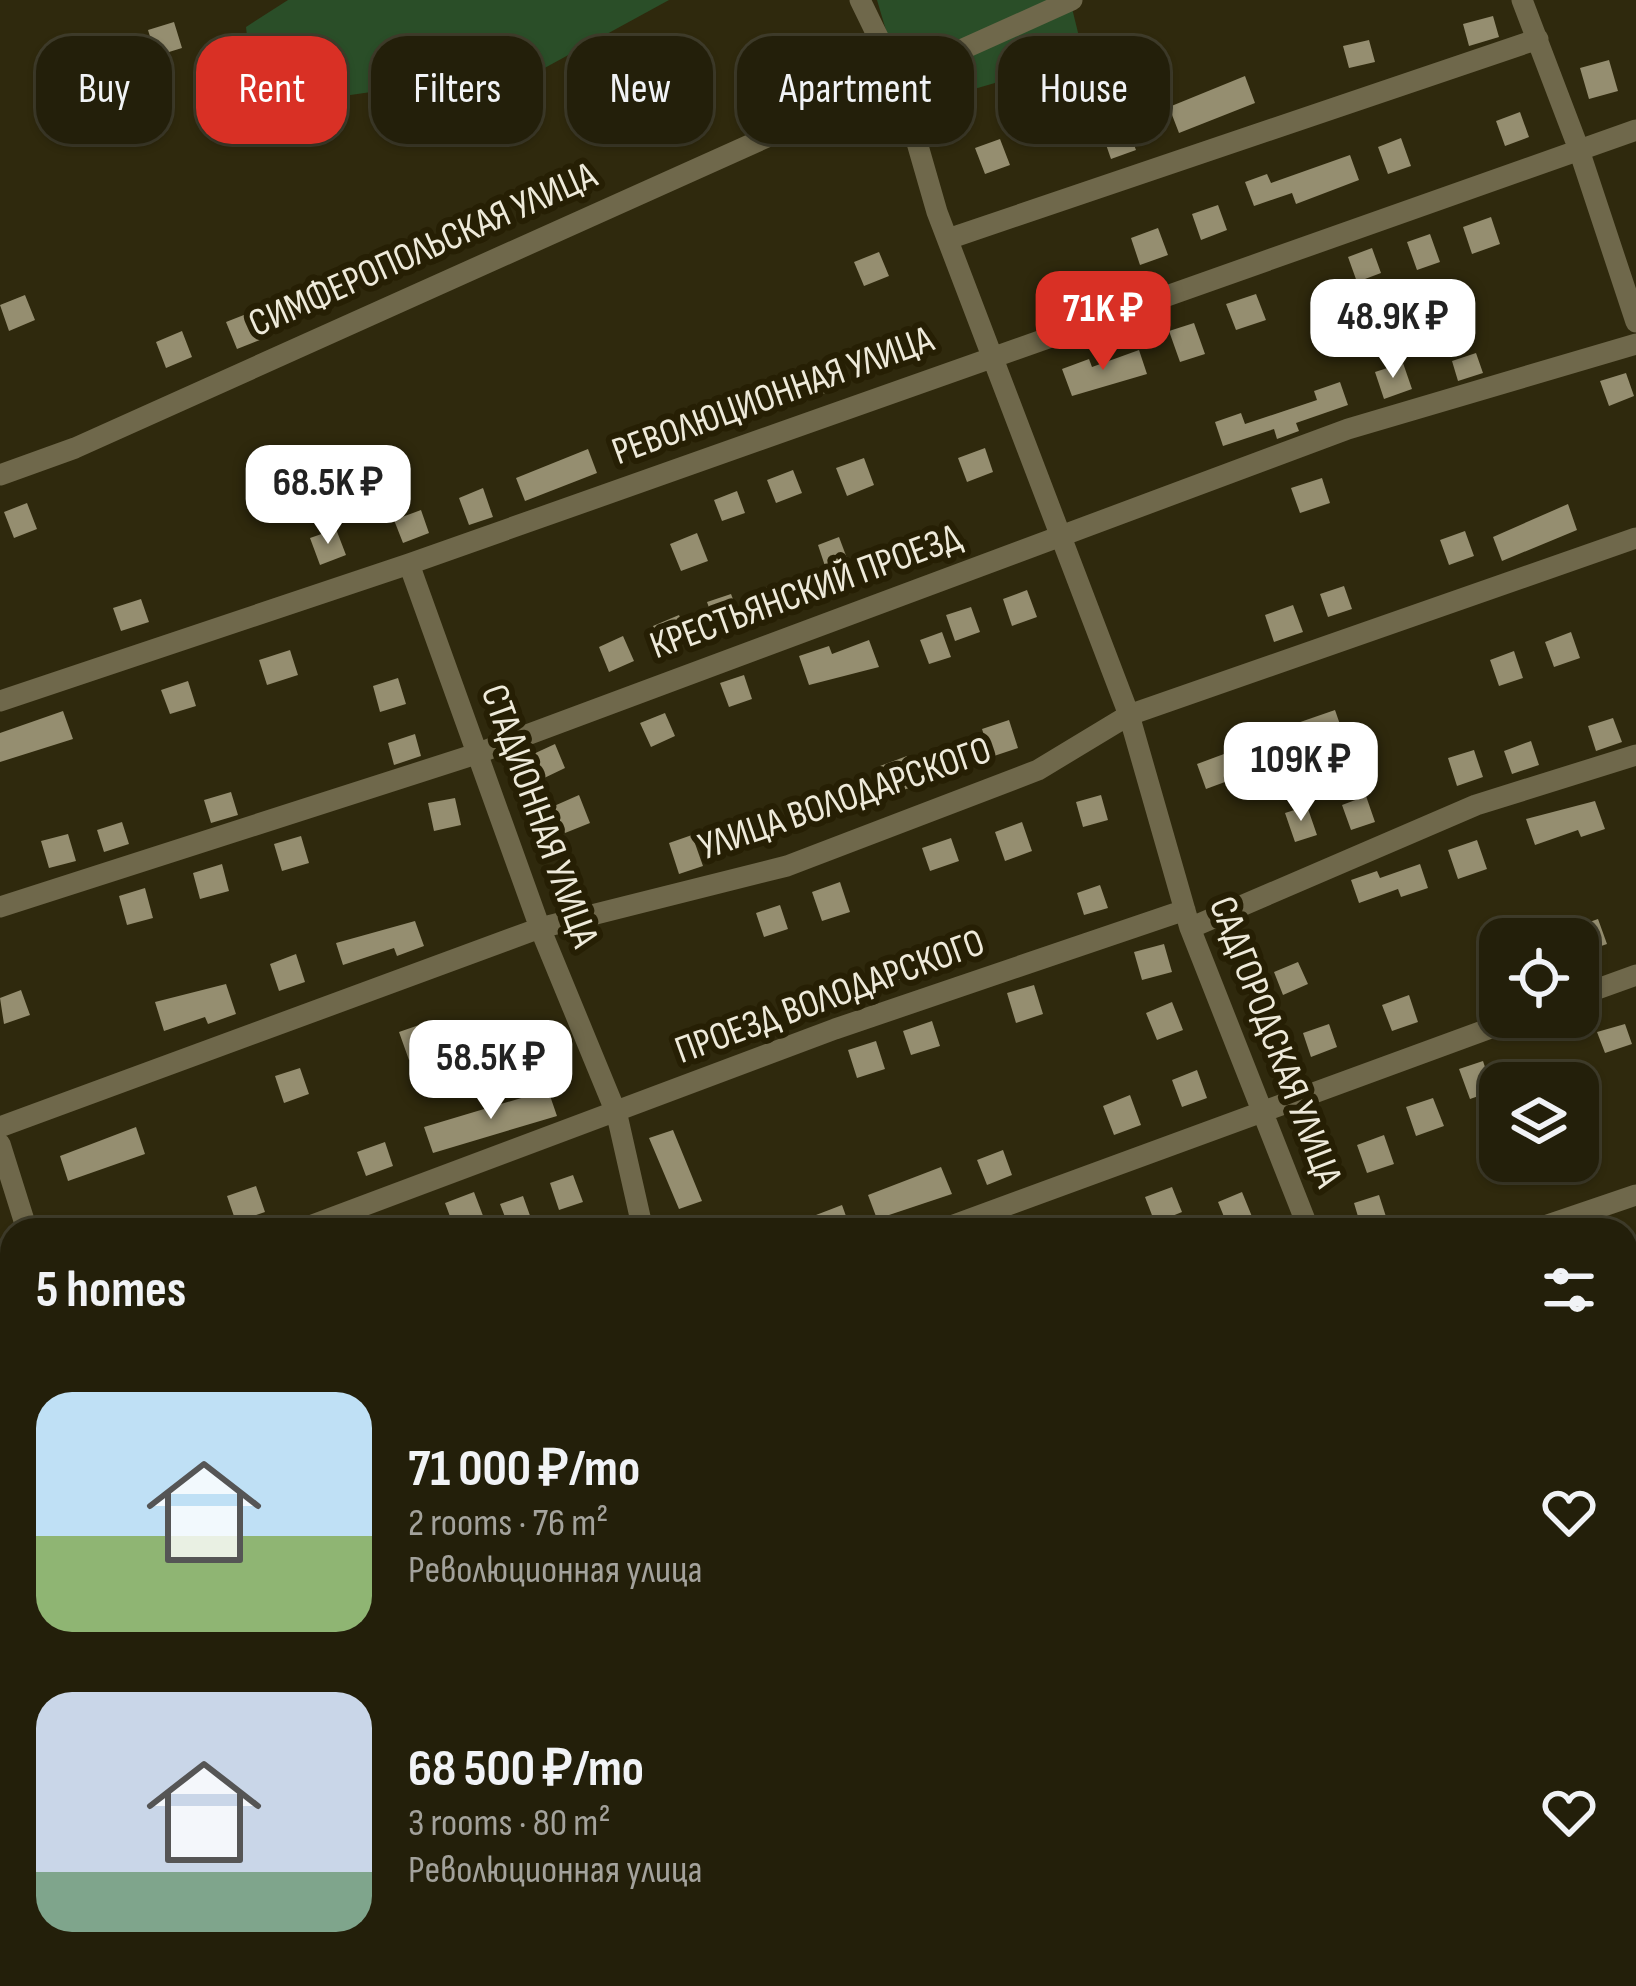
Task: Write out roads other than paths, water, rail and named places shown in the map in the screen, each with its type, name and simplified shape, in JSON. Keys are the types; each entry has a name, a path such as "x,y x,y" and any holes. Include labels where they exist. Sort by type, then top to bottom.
{"street":[{"name":"САДГОРОДСКАЯ УЛИЦА","path":"860,0 878,36"},
{"name":"СИМФЕРОПОЛЬСКАЯ УЛИЦА","path":"974,45 1072,0"},
{"path":"1522,0 1578,147 1636,322"},
{"path":"948,239 1538,39"},
{"name":"РЕВОЛЮЦИОННАЯ УЛИЦА","path":"0,700 409,564 1636,130"},
{"name":"СИМФЕРОПОЛЬСКАЯ УЛИЦА","path":"0,475 75,448 277,352 753,144"},
{"name":"САДГОРОДСКАЯ УЛИЦА","path":"919,144 948,239 1129,715 1188,919 1304,1218"},
{"name":"КРЕСТЬЯНСКИЙ ПРОЕЗД","path":"0,907 476,754 1348,429 1636,344"},
{"name":"УЛИЦА ВОЛОДАРСКОГО","path":"0,1127 540,928 787,866 1037,770 1129,715 1636,538"},
{"name":"СТАДИОННАЯ УЛИЦА","path":"409,564 540,928 617,1114 640,1218"},
{"name":"ПРОЕЗД ВОЛОДАРСКОГО","path":"332,1218 835,1029 1188,919 1476,805 1636,755"},
{"path":"1599,988 1636,975"},
{"path":"973,1218 1479,1032"},
{"path":"0,1144 23,1218"},
{"path":"1568,1218 1636,1195"}]}
